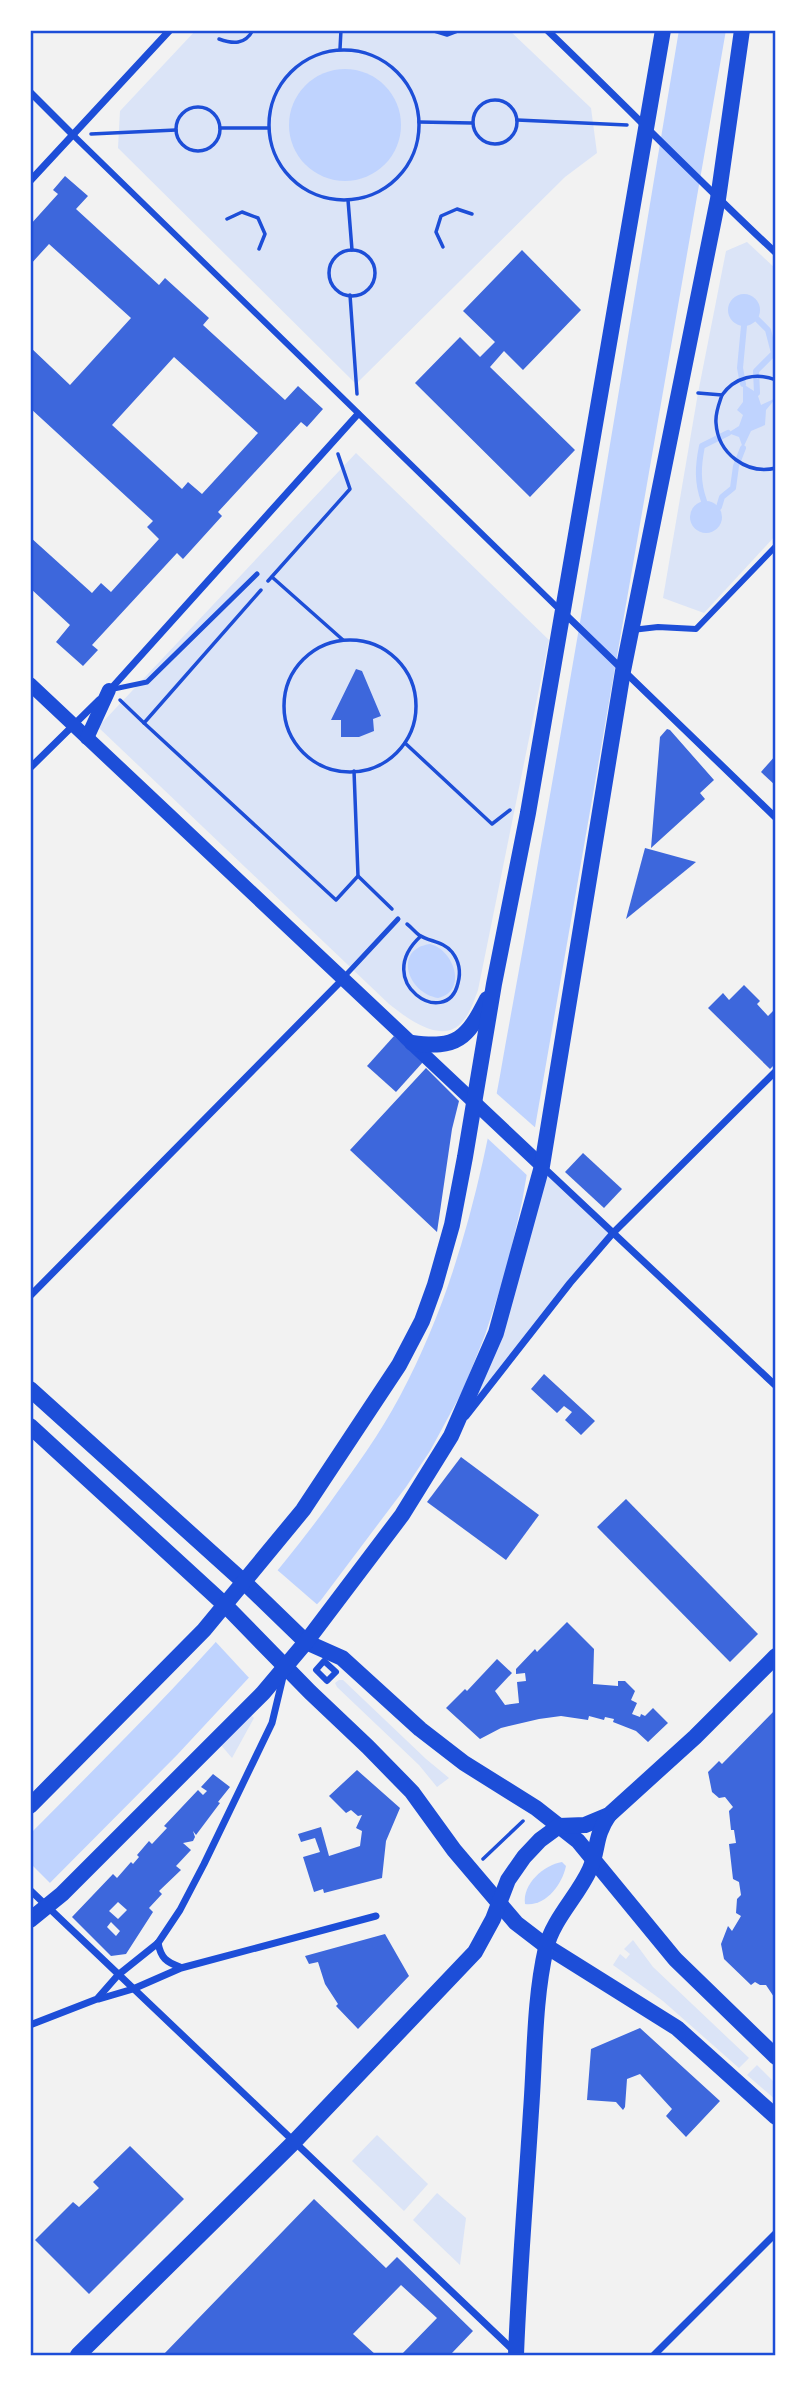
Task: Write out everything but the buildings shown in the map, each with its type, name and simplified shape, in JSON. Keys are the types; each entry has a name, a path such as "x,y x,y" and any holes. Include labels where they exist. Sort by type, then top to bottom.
{"main road":[{"path":"30,1806 204,1630 245,1583 319,1487 394,1374 422,1321 435,1285 452,1225 494,984 528,813 663,30"},
{"path":"30,1920 48,1908 263,1693 306,1642 402,1515 451,1436 496,1333 541,1166 630,631 718,199 742,30"},
{"path":"30,684 541,1166"},
{"path":"87,738 109,690"},
{"path":"412,1043 438,1046 450,1044 465,1034 478,1016 494,984"},
{"path":"30,1389 245,1583 306,1642 342,1658 420,1729 464,1763 536,1808 559,1826 595,1859 675,1959 776,2057"},
{"path":"30,1426 225,1605 368,1747 412,1793 454,1850 520,1927 677,2028 776,2117"},
{"path":"517,2354 534,2059 546,1946 595,1859 598,1834 609,1815 695,1737 776,1656"},
{"path":"78,2355 294,2141 475,1952 500,1904 508,1880 540,1840 559,1826 585,1825 609,1815"}],"street":[{"path":"30,181 170,30"},
{"path":"547,30 776,253"},
{"path":"30,92 776,818"},
{"path":"30,768 109,690 358,414"},
{"path":"630,631 658,627 696,629 776,546"},
{"path":"30,1296 343,979"},
{"path":"451,1436 570,1283 613,1233 776,1071"},
{"path":"541,1166 776,1386"},
{"path":"97,1999 118,1975 158,1943 180,1910 272,1723 285,1667"},
{"path":"30,1890 517,2354"},
{"path":"30,2025 97,1999 132,1989 181,1968 376,1916"},
{"path":"158,1943 160,1954 166,1962 181,1968"},
{"path":"654,2355 776,2233"}],"lane":[{"path":"109,690 148,682 257,574"},
{"path":"343,979 398,919"}],"path":[{"path":"219,38 229,43 240,42 254,30"},
{"path":"340,50 341,30"},
{"path":"431,30 447,35 460,30"},
{"path":"340,50 360,51 379,58 395,69 416,102 419,121 418,141 411,159 400,175 385,188 367,197 348,200 309,192 293,180 280,165 268,128 270,108 277,90 288,74 303,61 321,53 340,50"},
{"path":"490,100 511,106 517,120 514,134 496,145 482,141 472,123 477,109 490,100"},
{"path":"198,107 211,110 219,121 220,128 219,136 210,147 195,150 182,144 176,130 180,116 191,108 198,107"},
{"path":"517,120 647,126"},
{"path":"419,121 472,123"},
{"path":"220,128 268,128"},
{"path":"73,135 176,130"},
{"path":"348,200 352,250"},
{"path":"443,247 436,232 441,216 457,209 472,214"},
{"path":"227,219 242,212 258,218 265,233 259,249"},
{"path":"352,250 371,259 375,273 374,280 365,292 350,295 337,289 330,276 333,261 352,250"},
{"path":"350,295 358,414"},
{"path":"776,380 755,376 734,383 722,395 715,421 722,442 741,464 750,469 765,471 776,468"},
{"path":"698,393 722,395"},
{"path":"144,723 350,489 334,442"},
{"path":"272,577 343,639"},
{"path":"343,639 367,641 387,651 404,666 415,687 416,711 411,733 399,752 380,765 354,771 339,771 320,765 303,753 291,737 284,718 284,697 289,678 302,659 321,646 343,639"},
{"path":"109,690 336,900 358,876"},
{"path":"405,743 492,824 509,810"},
{"path":"354,771 358,876 391,909"},
{"path":"406,923 421,936 440,942 456,958 460,971 457,988 448,1001 441,1004 413,993 406,981 403,970 406,954 421,936"},
{"path":"481,1860 527,1818"}],"shaded area":[{"path":"196,30 509,30 591,108 597,153 565,177 356,384 118,148 120,111"},
{"path":"747,242 776,269 776,535 704,613 663,598 698,393 726,251"},
{"path":"356,453 549,640 478,990 463,1021 446,1031 436,1031 415,1023 389,1004 98,727"},
{"path":"542,1166 613,1233 451,1436 478,1378"},
{"path":"343,1680 449,1778 437,1787 419,1765 337,1687 335,1683"},
{"path":"251,1715 254,1718 232,1758 221,1745"},
{"path":"633,1940 653,1967 749,2058 739,2068 663,2001 613,1965 620,1954 626,1959 630,1954 624,1949"},
{"path":"757,2065 776,2084 776,2100 747,2075"},
{"path":"377,2135 428,2184 404,2211 352,2161"},
{"path":"437,2193 466,2218 460,2265 413,2220"}],"water":[{"path":"679,30 726,30 522,1202 506,1271 485,1335 463,1390 430,1451 321,1600 177,1755 30,1903 30,1834 186,1675 260,1592 329,1504 375,1438 400,1396 421,1354 454,1269 478,1182 497,1092 576,646"},
{"path":"345,69 366,73 385,85 397,104 401,125 397,146 385,165 366,177 345,181 324,177 305,165 293,146 289,125 293,104 305,85 324,73"},
{"path":"744,294 755,299 760,310 755,321 744,326 733,321 728,310 733,299"},
{"path":"743,384 757,393 761,405 776,398 766,410 765,425 751,431 743,448 739,437 728,433 739,426 743,415 737,410 743,402"},
{"path":"706,501 717,506 722,517 717,528 706,533 695,528 690,517 695,506"},
{"path":"430,944 446,954 454,971 453,987 438,998 418,988 408,971 411,954"},
{"path":"562,1862 566,1866 564,1873 552,1893 539,1902 525,1904 527,1889 536,1877 548,1867"}],"pier":[{"path":"495,1092 538,1130 530,1178 486,1137"},
{"path":"275,1568 320,1607 251,1680 214,1640"},
{"path":"30,1863 53,1886 30,1906"}],"waterway":[{"path":"757,319 768,330 774,353 756,371 757,393"},
{"path":"743,384 740,368 744,326"},
{"path":"704,501 699,474 702,446 728,433"},
{"path":"719,507 722,497 733,488 736,466 743,448"}]}
